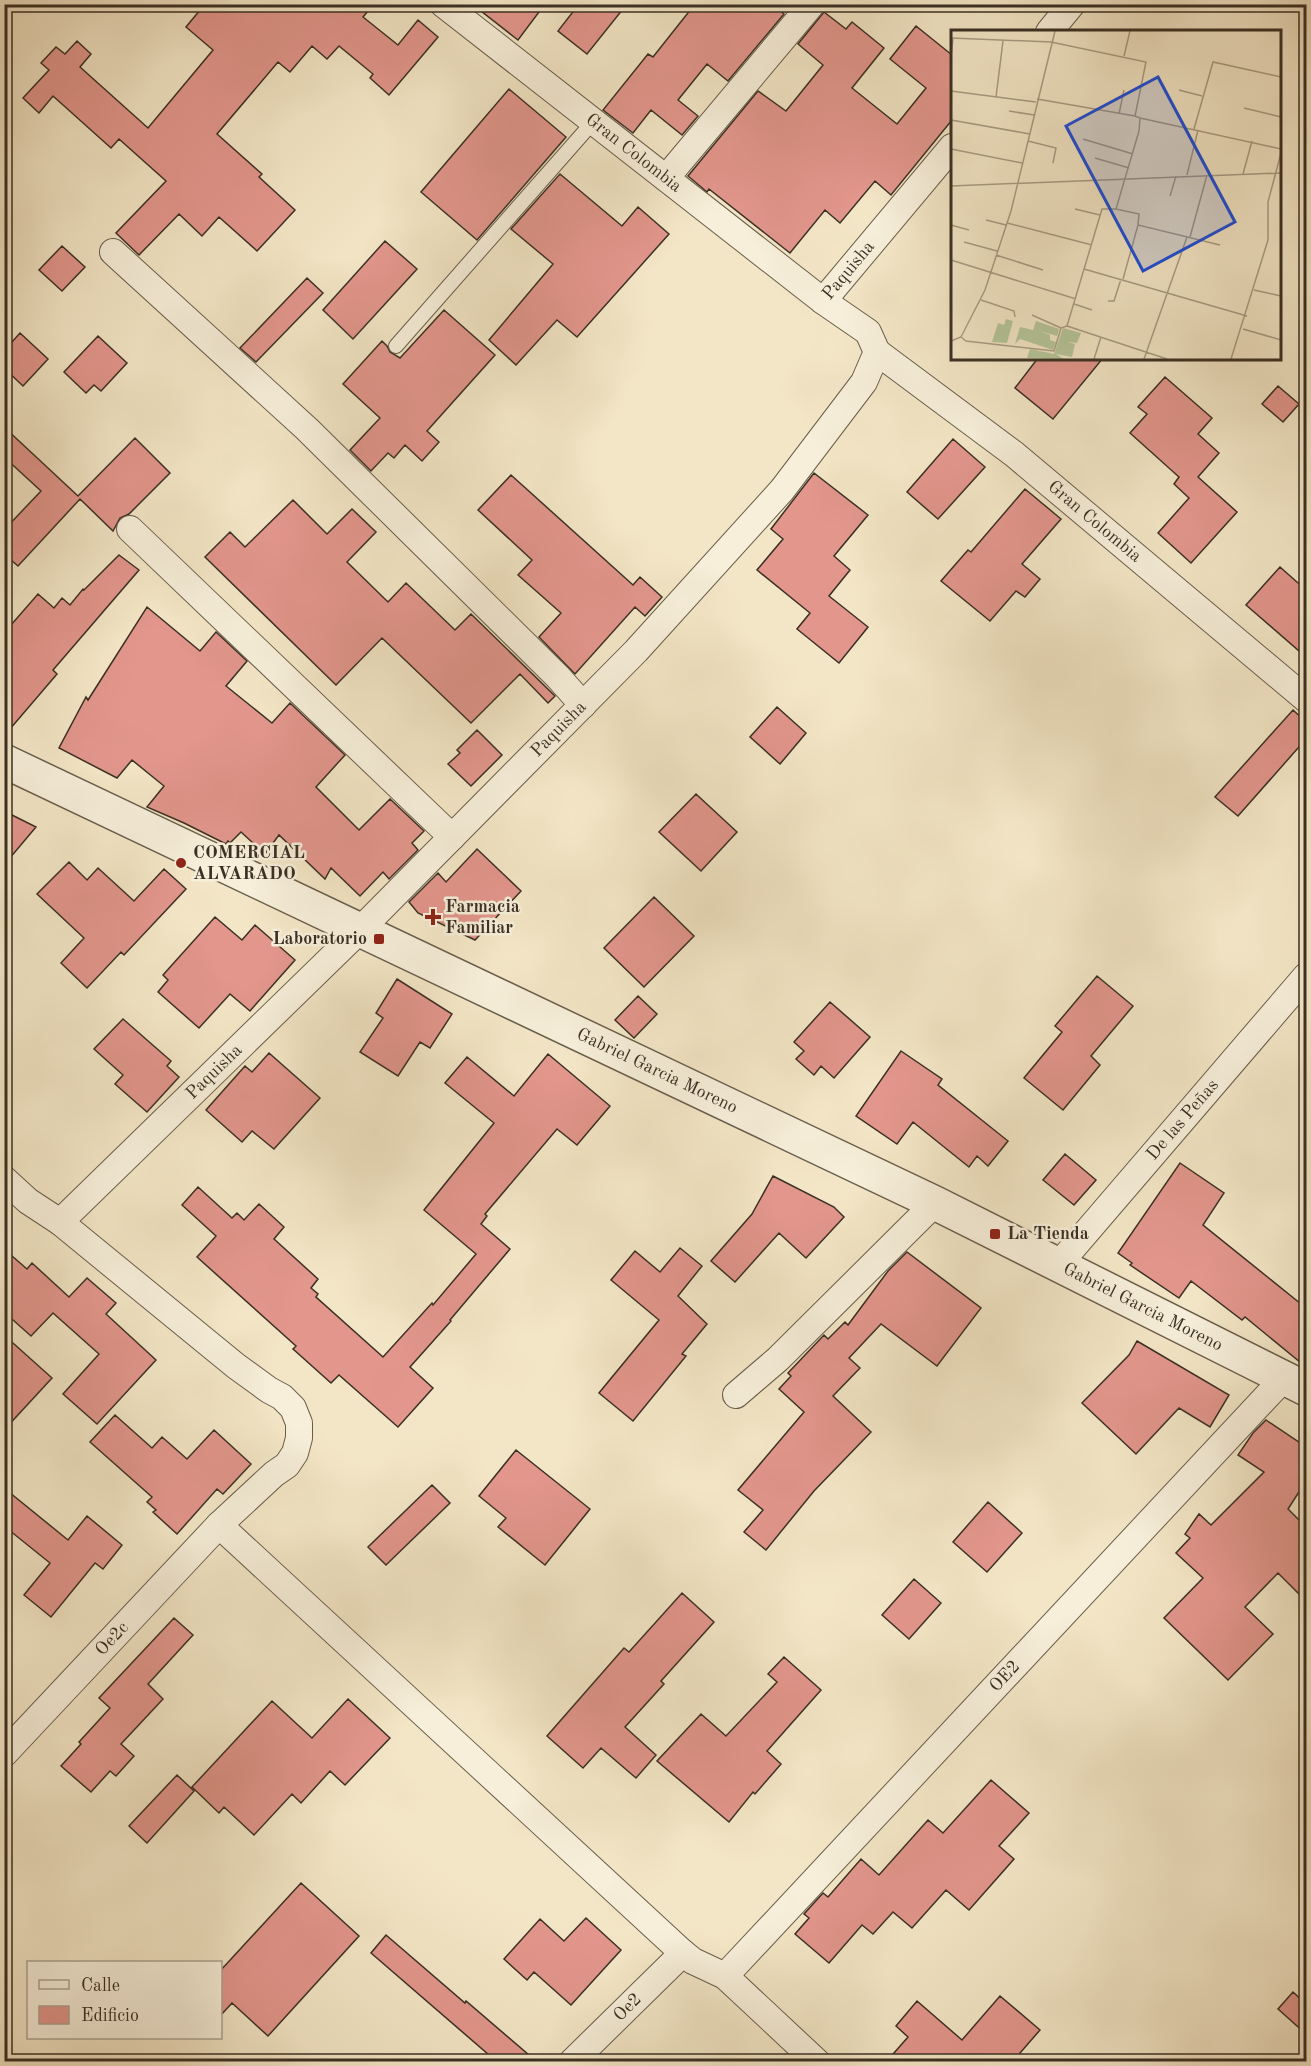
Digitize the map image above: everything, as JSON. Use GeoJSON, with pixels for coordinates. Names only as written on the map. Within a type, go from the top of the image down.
{"type":"FeatureCollection","features":[{"type":"Feature","properties":{"kind":"street","name":"Gran Colombia"},"geometry":{"type":"LineString","coordinates":[[443,4],[823,301]]}},
{"type":"Feature","properties":{"kind":"street"},"geometry":{"type":"LineString","coordinates":[[666,178],[812,4]]}},
{"type":"Feature","properties":{"kind":"street"},"geometry":{"type":"LineString","coordinates":[[1051,30],[1072,4]]}},
{"type":"Feature","properties":{"kind":"street","name":"Paquisha"},"geometry":{"type":"LineString","coordinates":[[60,1222],[359,931],[583,705],[636,651],[782,490],[864,382],[877,351],[868,332],[823,301],[951,148]]}},
{"type":"Feature","properties":{"kind":"street"},"geometry":{"type":"LineString","coordinates":[[113,252],[307,429],[558,677],[583,705]]}},
{"type":"Feature","properties":{"kind":"street","name":"Gran Colombia"},"geometry":{"type":"LineString","coordinates":[[877,351],[1014,454],[1306,699]]}},
{"type":"Feature","properties":{"kind":"street"},"geometry":{"type":"LineString","coordinates":[[129,529],[452,837]]}},
{"type":"Feature","properties":{"kind":"street","name":"Gabriel Garcia Moreno"},"geometry":{"type":"LineString","coordinates":[[4,761],[934,1203],[1295,1383]]}},
{"type":"Feature","properties":{"kind":"street","name":"De las Peñas"},"geometry":{"type":"LineString","coordinates":[[1059,1264],[1306,976]]}},
{"type":"Feature","properties":{"kind":"street"},"geometry":{"type":"LineString","coordinates":[[4,1179],[28,1201],[60,1222]]}},
{"type":"Feature","properties":{"kind":"street"},"geometry":{"type":"LineString","coordinates":[[736,1395],[778,1359],[934,1203]]}},
{"type":"Feature","properties":{"kind":"street","name":"Oe2c"},"geometry":{"type":"LineString","coordinates":[[4,1754],[219,1525],[274,1474],[287,1465],[295,1453],[299,1438],[299,1423],[293,1408],[282,1397],[236,1366],[60,1222]]}},
{"type":"Feature","properties":{"kind":"street","name":"OE2"},"geometry":{"type":"LineString","coordinates":[[725,1976],[1295,1383]]}},
{"type":"Feature","properties":{"kind":"street"},"geometry":{"type":"LineString","coordinates":[[219,1525],[683,1953],[693,1961],[725,1976],[817,2061]]}},
{"type":"Feature","properties":{"kind":"street","name":"Oe2"},"geometry":{"type":"LineString","coordinates":[[572,2061],[683,1953]]}},
{"type":"Feature","properties":{"kind":"lane"},"geometry":{"type":"LineString","coordinates":[[396,346],[593,122]]}},
{"type":"Feature","properties":{"kind":"building"},"geometry":{"type":"Polygon","coordinates":[[[205,4],[374,4],[363,17],[398,45],[418,20],[438,37],[389,95],[370,78],[373,74],[339,46],[327,59],[312,46],[290,72],[278,62],[217,134],[262,174],[259,177],[295,210],[257,251],[219,217],[202,236],[179,214],[139,255],[116,233],[166,181],[119,139],[111,148],[53,96],[39,113],[23,98],[49,70],[41,63],[56,47],[65,54],[77,41],[91,54],[80,67],[148,128],[213,50],[186,27],[205,4]]]}},
{"type":"Feature","properties":{"kind":"building"},"geometry":{"type":"Polygon","coordinates":[[[472,4],[545,4],[518,40],[472,4]]]}},
{"type":"Feature","properties":{"kind":"building"},"geometry":{"type":"Polygon","coordinates":[[[579,4],[627,4],[587,54],[558,31],[579,4]]]}},
{"type":"Feature","properties":{"kind":"building"},"geometry":{"type":"Polygon","coordinates":[[[695,4],[773,4],[784,14],[728,81],[707,64],[678,100],[698,116],[682,135],[651,110],[633,133],[603,110],[648,54],[653,57],[695,4]]]}},
{"type":"Feature","properties":{"kind":"building"},"geometry":{"type":"Polygon","coordinates":[[[824,12],[846,29],[852,22],[884,48],[852,88],[897,124],[926,88],[890,59],[916,26],[951,54],[951,121],[891,195],[875,181],[840,223],[825,210],[790,253],[709,189],[707,192],[688,176],[758,91],[786,111],[823,65],[798,44],[824,12]]]}},
{"type":"Feature","properties":{"kind":"building"},"geometry":{"type":"Polygon","coordinates":[[[509,89],[566,137],[477,240],[421,192],[509,89]]]}},
{"type":"Feature","properties":{"kind":"building"},"geometry":{"type":"Polygon","coordinates":[[[560,174],[622,226],[638,207],[669,234],[577,337],[557,320],[516,365],[489,340],[553,264],[511,229],[560,174]]]}},
{"type":"Feature","properties":{"kind":"building"},"geometry":{"type":"Polygon","coordinates":[[[385,241],[417,269],[353,339],[323,310],[385,241]]]}},
{"type":"Feature","properties":{"kind":"building"},"geometry":{"type":"Polygon","coordinates":[[[62,246],[85,267],[62,291],[39,270],[62,246]]]}},
{"type":"Feature","properties":{"kind":"building"},"geometry":{"type":"Polygon","coordinates":[[[307,278],[323,293],[256,362],[240,348],[307,278]]]}},
{"type":"Feature","properties":{"kind":"building"},"geometry":{"type":"Polygon","coordinates":[[[444,310],[495,355],[427,431],[439,442],[422,461],[405,445],[394,458],[388,453],[371,471],[350,450],[380,418],[343,384],[382,341],[390,352],[400,358],[444,310]]]}},
{"type":"Feature","properties":{"kind":"building"},"geometry":{"type":"Polygon","coordinates":[[[20,333],[48,359],[23,386],[4,368],[4,351],[20,333]]]}},
{"type":"Feature","properties":{"kind":"building"},"geometry":{"type":"Polygon","coordinates":[[[98,336],[127,363],[101,391],[94,385],[86,393],[64,372],[98,336]]]}},
{"type":"Feature","properties":{"kind":"building"},"geometry":{"type":"Polygon","coordinates":[[[1036,360],[1101,360],[1053,419],[1015,388],[1036,360]]]}},
{"type":"Feature","properties":{"kind":"building"},"geometry":{"type":"Polygon","coordinates":[[[1165,377],[1212,418],[1198,434],[1219,453],[1198,477],[1237,512],[1191,563],[1158,533],[1189,498],[1174,484],[1179,477],[1130,433],[1147,414],[1138,407],[1165,377]]]}},
{"type":"Feature","properties":{"kind":"building"},"geometry":{"type":"Polygon","coordinates":[[[1278,386],[1299,404],[1283,422],[1262,404],[1278,386]]]}},
{"type":"Feature","properties":{"kind":"building"},"geometry":{"type":"Polygon","coordinates":[[[4,427],[78,496],[135,438],[170,473],[129,514],[120,518],[113,531],[80,499],[18,566],[4,554],[4,530],[41,491],[4,457],[4,427]]]}},
{"type":"Feature","properties":{"kind":"building"},"geometry":{"type":"Polygon","coordinates":[[[953,439],[985,467],[938,519],[907,492],[953,439]]]}},
{"type":"Feature","properties":{"kind":"building"},"geometry":{"type":"Polygon","coordinates":[[[814,473],[868,515],[834,556],[850,570],[829,596],[868,627],[839,663],[797,629],[810,613],[757,570],[783,539],[771,529],[814,473]]]}},
{"type":"Feature","properties":{"kind":"building"},"geometry":{"type":"Polygon","coordinates":[[[511,475],[633,585],[640,577],[662,597],[645,616],[635,607],[575,674],[539,637],[561,613],[518,575],[532,560],[478,510],[511,475]]]}},
{"type":"Feature","properties":{"kind":"building"},"geometry":{"type":"Polygon","coordinates":[[[1025,489],[1061,519],[1022,564],[1040,579],[1025,597],[1016,591],[990,621],[941,581],[968,550],[971,552],[1025,489]]]}},
{"type":"Feature","properties":{"kind":"building"},"geometry":{"type":"Polygon","coordinates":[[[293,500],[327,534],[352,509],[376,532],[347,562],[388,602],[406,583],[455,630],[471,614],[555,696],[548,703],[520,674],[471,723],[382,638],[336,685],[205,557],[230,532],[245,547],[293,500]]]}},
{"type":"Feature","properties":{"kind":"building"},"geometry":{"type":"Polygon","coordinates":[[[119,555],[139,570],[53,670],[57,674],[4,736],[4,633],[38,594],[54,608],[62,598],[70,605],[83,589],[119,555]]]}},
{"type":"Feature","properties":{"kind":"building"},"geometry":{"type":"Polygon","coordinates":[[[1280,567],[1306,590],[1306,657],[1246,605],[1280,567]]]}},
{"type":"Feature","properties":{"kind":"building"},"geometry":{"type":"Polygon","coordinates":[[[147,607],[200,651],[216,632],[247,661],[226,686],[272,723],[290,703],[345,755],[316,787],[359,830],[390,799],[424,831],[412,843],[418,850],[389,879],[383,872],[360,896],[331,868],[325,879],[279,835],[265,854],[241,832],[226,844],[147,807],[164,786],[132,760],[117,778],[59,748],[86,697],[88,700],[147,607]]]}},
{"type":"Feature","properties":{"kind":"building"},"geometry":{"type":"Polygon","coordinates":[[[777,707],[806,733],[780,764],[750,737],[777,707]]]}},
{"type":"Feature","properties":{"kind":"building"},"geometry":{"type":"Polygon","coordinates":[[[1293,710],[1306,722],[1306,739],[1238,816],[1215,797],[1293,710]]]}},
{"type":"Feature","properties":{"kind":"building"},"geometry":{"type":"Polygon","coordinates":[[[477,730],[502,755],[471,786],[448,764],[460,753],[457,750],[477,730]]]}},
{"type":"Feature","properties":{"kind":"building"},"geometry":{"type":"Polygon","coordinates":[[[696,794],[737,832],[701,871],[659,832],[696,794]]]}},
{"type":"Feature","properties":{"kind":"building"},"geometry":{"type":"Polygon","coordinates":[[[4,811],[36,827],[4,865],[4,811]]]}},
{"type":"Feature","properties":{"kind":"building"},"geometry":{"type":"Polygon","coordinates":[[[477,849],[521,891],[475,940],[418,913],[409,902],[438,873],[446,882],[477,849]]]}},
{"type":"Feature","properties":{"kind":"building"},"geometry":{"type":"Polygon","coordinates":[[[69,862],[87,880],[98,868],[134,901],[164,869],[186,889],[124,955],[121,952],[87,988],[61,963],[84,938],[37,894],[69,862]]]}},
{"type":"Feature","properties":{"kind":"building"},"geometry":{"type":"Polygon","coordinates":[[[654,897],[694,936],[644,987],[604,948],[654,897]]]}},
{"type":"Feature","properties":{"kind":"building"},"geometry":{"type":"Polygon","coordinates":[[[215,917],[242,940],[255,925],[295,960],[250,1011],[230,994],[199,1028],[158,992],[168,980],[163,975],[215,917]]]}},
{"type":"Feature","properties":{"kind":"building"},"geometry":{"type":"Polygon","coordinates":[[[1097,976],[1133,1006],[1091,1056],[1100,1065],[1063,1110],[1024,1078],[1062,1032],[1055,1026],[1097,976]]]}},
{"type":"Feature","properties":{"kind":"building"},"geometry":{"type":"Polygon","coordinates":[[[397,979],[452,1014],[430,1048],[420,1042],[398,1076],[360,1052],[383,1018],[376,1013],[397,979]]]}},
{"type":"Feature","properties":{"kind":"building"},"geometry":{"type":"Polygon","coordinates":[[[638,996],[657,1014],[634,1038],[615,1020],[638,996]]]}},
{"type":"Feature","properties":{"kind":"building"},"geometry":{"type":"Polygon","coordinates":[[[830,1002],[870,1037],[834,1078],[821,1066],[814,1075],[796,1059],[804,1051],[794,1042],[830,1002]]]}},
{"type":"Feature","properties":{"kind":"building"},"geometry":{"type":"Polygon","coordinates":[[[123,1019],[171,1061],[167,1066],[179,1077],[147,1112],[115,1084],[123,1075],[94,1049],[123,1019]]]}},
{"type":"Feature","properties":{"kind":"building"},"geometry":{"type":"Polygon","coordinates":[[[901,1051],[942,1079],[938,1085],[1008,1141],[988,1166],[977,1156],[969,1167],[913,1122],[897,1144],[856,1116],[901,1051]]]}},
{"type":"Feature","properties":{"kind":"building"},"geometry":{"type":"Polygon","coordinates":[[[269,1053],[320,1098],[274,1149],[252,1131],[242,1142],[206,1110],[245,1066],[252,1072],[269,1053]]]}},
{"type":"Feature","properties":{"kind":"building"},"geometry":{"type":"Polygon","coordinates":[[[548,1054],[610,1106],[577,1145],[557,1129],[485,1214],[487,1216],[481,1224],[510,1249],[410,1367],[433,1388],[398,1427],[339,1375],[331,1383],[293,1349],[296,1346],[197,1257],[216,1236],[182,1205],[198,1187],[232,1218],[237,1213],[244,1220],[259,1204],[284,1227],[274,1239],[318,1279],[311,1288],[318,1294],[316,1297],[383,1357],[432,1303],[433,1305],[476,1254],[424,1210],[494,1123],[445,1083],[467,1057],[514,1096],[548,1054]]]}},
{"type":"Feature","properties":{"kind":"building"},"geometry":{"type":"Polygon","coordinates":[[[1065,1154],[1096,1180],[1074,1205],[1043,1180],[1065,1154]]]}},
{"type":"Feature","properties":{"kind":"building"},"geometry":{"type":"Polygon","coordinates":[[[1180,1163],[1224,1193],[1203,1225],[1306,1308],[1306,1367],[1245,1317],[1242,1320],[1191,1281],[1179,1298],[1130,1265],[1132,1263],[1118,1253],[1180,1163]]]}},
{"type":"Feature","properties":{"kind":"building"},"geometry":{"type":"Polygon","coordinates":[[[773,1176],[834,1207],[844,1217],[806,1258],[779,1233],[735,1282],[711,1261],[752,1214],[773,1176]]]}},
{"type":"Feature","properties":{"kind":"building"},"geometry":{"type":"Polygon","coordinates":[[[680,1248],[702,1266],[678,1296],[707,1324],[682,1354],[686,1356],[633,1421],[599,1393],[659,1320],[611,1280],[635,1251],[660,1272],[680,1248]]]}},
{"type":"Feature","properties":{"kind":"building"},"geometry":{"type":"Polygon","coordinates":[[[4,1249],[27,1269],[32,1263],[69,1297],[87,1278],[116,1303],[106,1314],[156,1360],[97,1424],[63,1394],[99,1354],[53,1313],[31,1336],[4,1312],[4,1249]]]}},
{"type":"Feature","properties":{"kind":"building"},"geometry":{"type":"Polygon","coordinates":[[[907,1252],[981,1308],[937,1366],[881,1324],[849,1358],[860,1368],[833,1396],[871,1432],[814,1491],[766,1550],[744,1532],[763,1510],[738,1490],[804,1412],[779,1389],[791,1376],[788,1373],[824,1335],[828,1339],[845,1322],[848,1325],[888,1271],[907,1252]]]}},
{"type":"Feature","properties":{"kind":"building"},"geometry":{"type":"Polygon","coordinates":[[[4,1335],[52,1378],[4,1430],[4,1335]]]}},
{"type":"Feature","properties":{"kind":"building"},"geometry":{"type":"Polygon","coordinates":[[[1137,1341],[1229,1395],[1210,1427],[1179,1408],[1136,1454],[1082,1403],[1129,1355],[1137,1341]]]}},
{"type":"Feature","properties":{"kind":"building"},"geometry":{"type":"Polygon","coordinates":[[[115,1415],[152,1448],[162,1437],[187,1459],[214,1430],[251,1464],[223,1494],[217,1489],[177,1534],[153,1512],[156,1510],[147,1502],[152,1497],[90,1442],[115,1415]]]}},
{"type":"Feature","properties":{"kind":"building"},"geometry":{"type":"Polygon","coordinates":[[[1266,1420],[1306,1447],[1306,1481],[1288,1509],[1306,1527],[1306,1601],[1278,1573],[1245,1607],[1273,1634],[1228,1680],[1164,1618],[1203,1578],[1176,1553],[1190,1538],[1185,1534],[1199,1514],[1211,1525],[1264,1472],[1238,1455],[1253,1433],[1266,1420]]]}},
{"type":"Feature","properties":{"kind":"building"},"geometry":{"type":"Polygon","coordinates":[[[516,1450],[590,1509],[545,1565],[498,1527],[506,1518],[479,1496],[516,1450]]]}},
{"type":"Feature","properties":{"kind":"building"},"geometry":{"type":"Polygon","coordinates":[[[432,1485],[450,1503],[386,1565],[368,1547],[432,1485]]]}},
{"type":"Feature","properties":{"kind":"building"},"geometry":{"type":"Polygon","coordinates":[[[4,1488],[68,1540],[87,1516],[122,1545],[103,1569],[95,1563],[51,1617],[24,1595],[50,1563],[4,1526],[4,1488]]]}},
{"type":"Feature","properties":{"kind":"building"},"geometry":{"type":"Polygon","coordinates":[[[988,1502],[1022,1533],[987,1572],[953,1542],[988,1502]]]}},
{"type":"Feature","properties":{"kind":"building"},"geometry":{"type":"Polygon","coordinates":[[[914,1579],[941,1603],[909,1639],[882,1615],[914,1579]]]}},
{"type":"Feature","properties":{"kind":"building"},"geometry":{"type":"Polygon","coordinates":[[[682,1593],[714,1622],[661,1681],[664,1684],[625,1727],[656,1755],[636,1778],[601,1748],[583,1768],[547,1736],[624,1648],[629,1652],[682,1593]]]}},
{"type":"Feature","properties":{"kind":"building"},"geometry":{"type":"Polygon","coordinates":[[[174,1618],[193,1635],[148,1684],[163,1699],[121,1744],[134,1756],[116,1776],[110,1771],[91,1792],[61,1766],[110,1708],[99,1698],[174,1618]]]}},
{"type":"Feature","properties":{"kind":"building"},"geometry":{"type":"Polygon","coordinates":[[[784,1657],[821,1690],[767,1751],[781,1764],[755,1794],[753,1792],[729,1822],[657,1761],[701,1714],[726,1736],[777,1682],[768,1674],[784,1657]]]}},
{"type":"Feature","properties":{"kind":"building"},"geometry":{"type":"Polygon","coordinates":[[[348,1699],[390,1738],[345,1785],[330,1771],[301,1803],[292,1794],[254,1835],[224,1807],[219,1813],[192,1787],[272,1701],[312,1738],[348,1699]]]}},
{"type":"Feature","properties":{"kind":"building"},"geometry":{"type":"Polygon","coordinates":[[[177,1775],[194,1791],[147,1843],[129,1826],[177,1775]]]}},
{"type":"Feature","properties":{"kind":"building"},"geometry":{"type":"Polygon","coordinates":[[[991,1780],[1029,1813],[999,1846],[1014,1859],[969,1910],[946,1890],[912,1928],[893,1912],[873,1934],[862,1925],[829,1963],[795,1934],[809,1918],[804,1914],[823,1893],[828,1897],[861,1859],[879,1875],[928,1820],[943,1833],[991,1780]]]}},
{"type":"Feature","properties":{"kind":"building"},"geometry":{"type":"Polygon","coordinates":[[[301,1883],[359,1936],[268,2036],[232,2003],[222,2014],[222,1969],[301,1883]]]}},
{"type":"Feature","properties":{"kind":"building"},"geometry":{"type":"Polygon","coordinates":[[[586,1918],[621,1950],[571,2005],[534,1972],[527,1980],[504,1959],[540,1919],[564,1941],[586,1918]]]}},
{"type":"Feature","properties":{"kind":"building"},"geometry":{"type":"Polygon","coordinates":[[[386,1935],[536,2061],[496,2061],[371,1953],[386,1935]]]}},
{"type":"Feature","properties":{"kind":"building"},"geometry":{"type":"Polygon","coordinates":[[[1293,1992],[1306,2004],[1306,2034],[1278,2009],[1293,1992]]]}},
{"type":"Feature","properties":{"kind":"building"},"geometry":{"type":"Polygon","coordinates":[[[1000,1996],[1040,2030],[1013,2061],[887,2061],[908,2037],[896,2026],[917,2001],[962,2040],[1000,1996]]]}},
{"type":"Feature","properties":{"kind":"place","name":"COMERCIAL ALVARADO"},"geometry":{"type":"Point","coordinates":[181,863]}},
{"type":"Feature","properties":{"kind":"place","name":"Farmacia Familiar"},"geometry":{"type":"Point","coordinates":[433,917]}},
{"type":"Feature","properties":{"kind":"place","name":"Laboratorio"},"geometry":{"type":"Point","coordinates":[379,939]}},
{"type":"Feature","properties":{"kind":"place","name":"La Tienda"},"geometry":{"type":"Point","coordinates":[995,1234]}}]}
